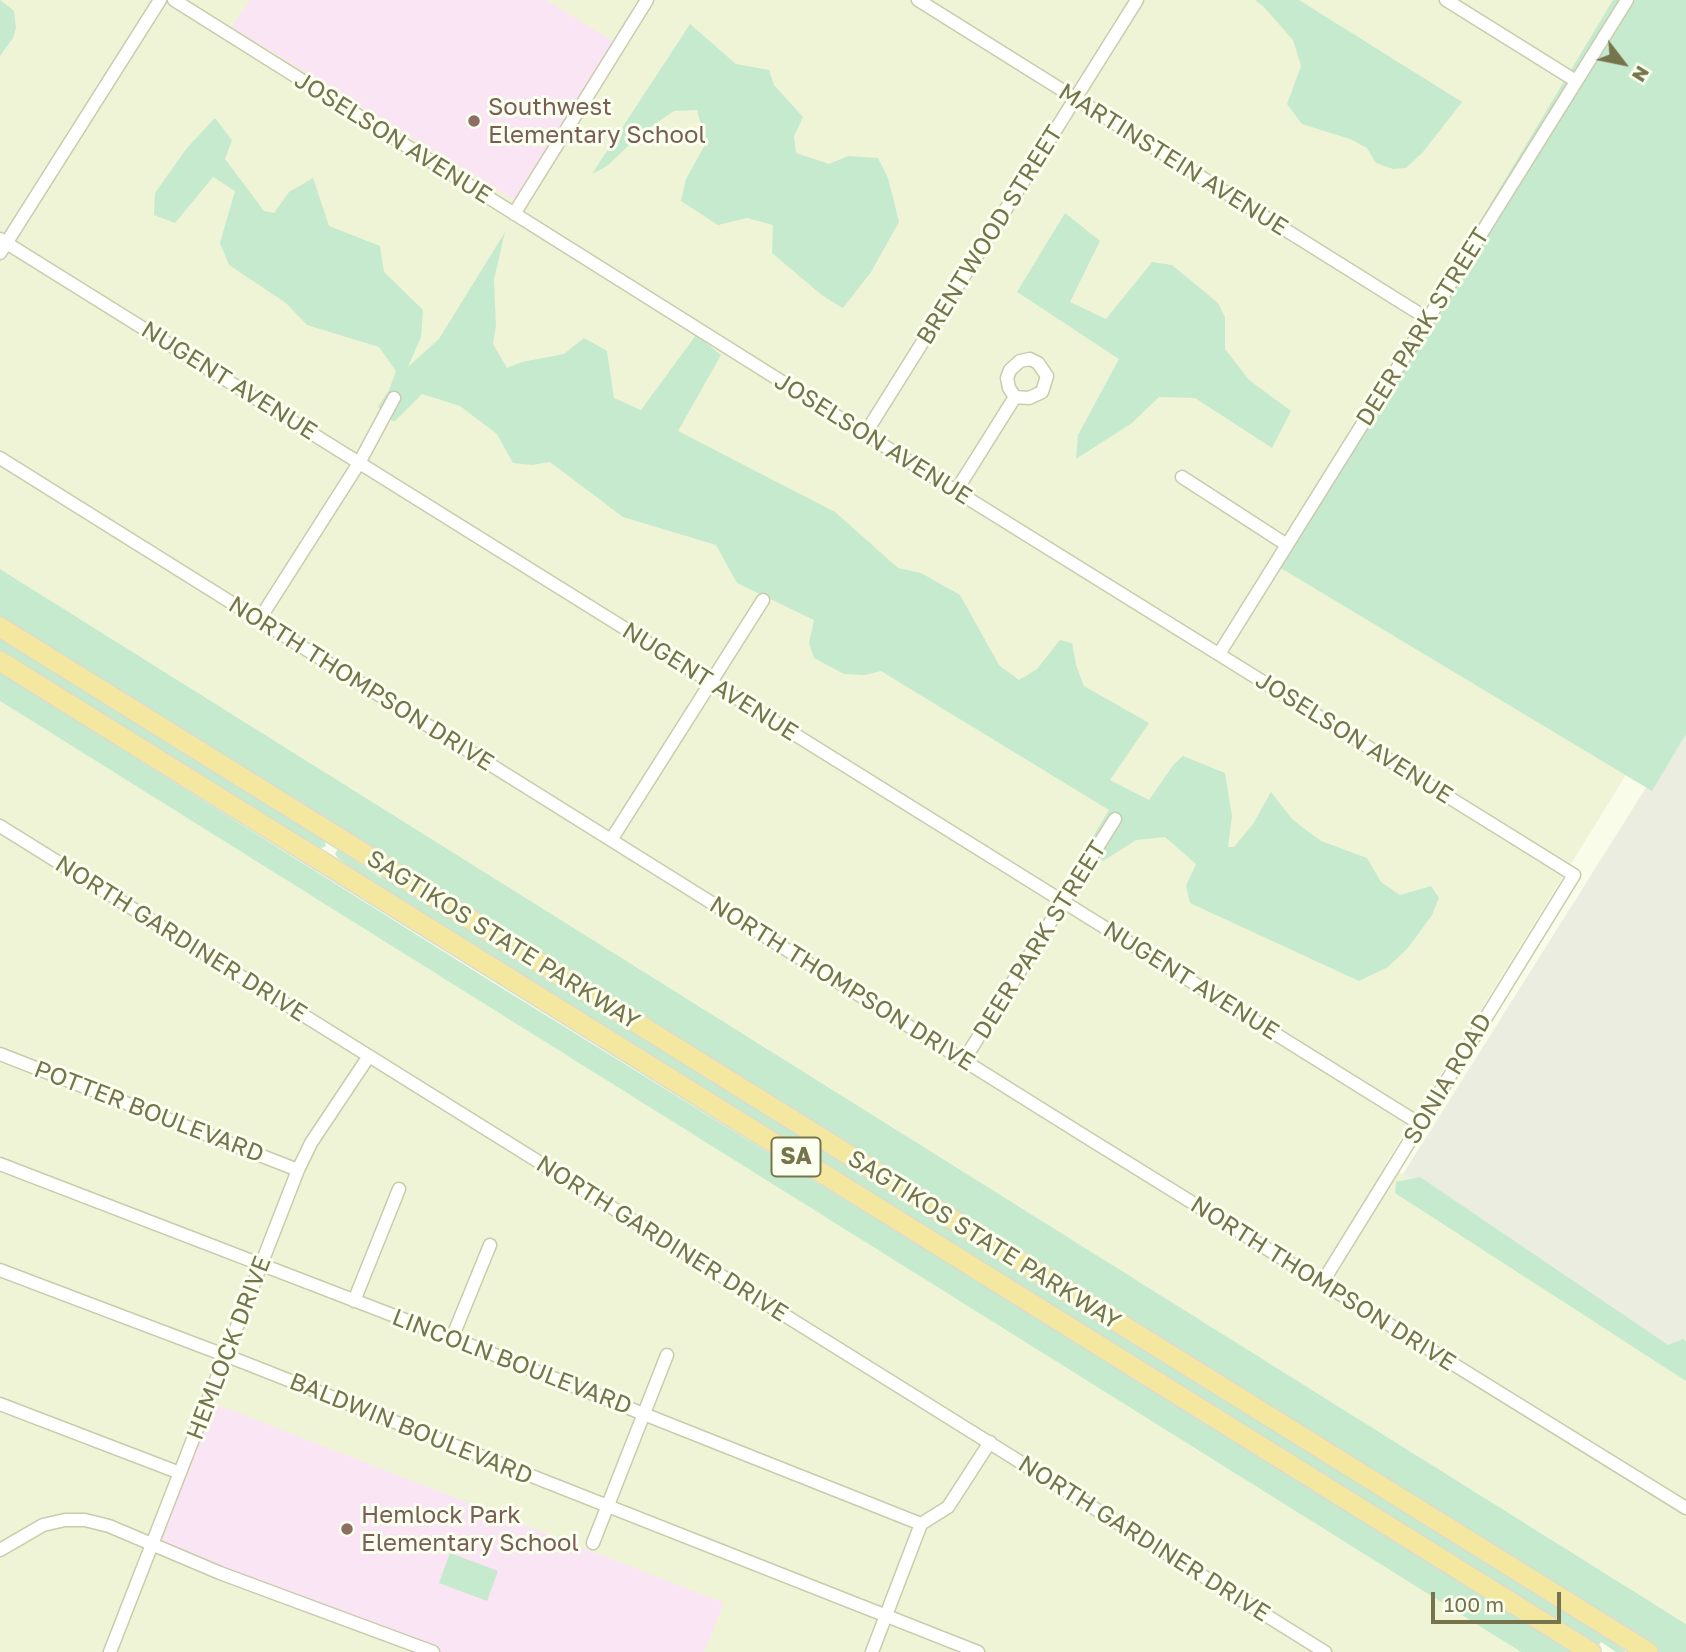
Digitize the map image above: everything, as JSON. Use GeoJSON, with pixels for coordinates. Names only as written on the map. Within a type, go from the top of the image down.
{"type":"FeatureCollection","features":[{"type":"Feature","properties":{"kind":"highway","name":"SAGTIKOS STATE PARKWAY"},"geometry":{"type":"LineString","coordinates":[[0,627],[1648,1652]]}},
{"type":"Feature","properties":{"kind":"highway","name":"SAGTIKOS STATE PARKWAY"},"geometry":{"type":"LineString","coordinates":[[0,662],[1591,1652]]}},
{"type":"Feature","properties":{"kind":"street"},"geometry":{"type":"LineString","coordinates":[[2,245],[160,0]]}},
{"type":"Feature","properties":{"kind":"street","name":"JOSELSON AVENUE"},"geometry":{"type":"LineString","coordinates":[[174,0],[1574,875]]}},
{"type":"Feature","properties":{"kind":"street"},"geometry":{"type":"LineString","coordinates":[[514,214],[647,0]]}},
{"type":"Feature","properties":{"kind":"street","name":"MARTINSTEIN AVENUE"},"geometry":{"type":"LineString","coordinates":[[918,0],[1428,319]]}},
{"type":"Feature","properties":{"kind":"street","name":"BRENTWOOD STREET"},"geometry":{"type":"LineString","coordinates":[[865,434],[1137,0]]}},
{"type":"Feature","properties":{"kind":"street"},"geometry":{"type":"LineString","coordinates":[[1446,0],[1576,81]]}},
{"type":"Feature","properties":{"kind":"street","name":"DEER PARK STREET"},"geometry":{"type":"LineString","coordinates":[[1219,654],[1627,0]]}},
{"type":"Feature","properties":{"kind":"street","name":"NUGENT AVENUE"},"geometry":{"type":"LineString","coordinates":[[2,245],[359,463],[1420,1125]]}},
{"type":"Feature","properties":{"kind":"street"},"geometry":{"type":"LineString","coordinates":[[956,491],[1015,397]]}},
{"type":"Feature","properties":{"kind":"street"},"geometry":{"type":"LineString","coordinates":[[259,620],[359,463],[394,398]]}},
{"type":"Feature","properties":{"kind":"street","name":"NORTH THOMPSON DRIVE"},"geometry":{"type":"LineString","coordinates":[[0,458],[1686,1508]]}},
{"type":"Feature","properties":{"kind":"street"},"geometry":{"type":"LineString","coordinates":[[1182,477],[1287,545]]}},
{"type":"Feature","properties":{"kind":"street"},"geometry":{"type":"LineString","coordinates":[[611,840],[763,600]]}},
{"type":"Feature","properties":{"kind":"street","name":"DEER PARK STREET"},"geometry":{"type":"LineString","coordinates":[[964,1060],[1115,819]]}},
{"type":"Feature","properties":{"kind":"street","name":"NORTH GARDINER DRIVE"},"geometry":{"type":"LineString","coordinates":[[0,826],[1325,1652]]}},
{"type":"Feature","properties":{"kind":"street","name":"SONIA ROAD"},"geometry":{"type":"LineString","coordinates":[[1322,1283],[1574,875]]}},
{"type":"Feature","properties":{"kind":"street","name":"POTTER BOULEVARD"},"geometry":{"type":"LineString","coordinates":[[0,1054],[298,1170]]}},
{"type":"Feature","properties":{"kind":"street","name":"HEMLOCK DRIVE"},"geometry":{"type":"LineString","coordinates":[[110,1652],[298,1170],[311,1143],[369,1056]]}},
{"type":"Feature","properties":{"kind":"street","name":"LINCOLN BOULEVARD"},"geometry":{"type":"LineString","coordinates":[[0,1164],[453,1338],[921,1524]]}},
{"type":"Feature","properties":{"kind":"street"},"geometry":{"type":"LineString","coordinates":[[354,1301],[399,1189]]}},
{"type":"Feature","properties":{"kind":"street"},"geometry":{"type":"LineString","coordinates":[[453,1338],[490,1245]]}},
{"type":"Feature","properties":{"kind":"street","name":"BALDWIN BOULEVARD"},"geometry":{"type":"LineString","coordinates":[[0,1270],[226,1355],[978,1652]]}},
{"type":"Feature","properties":{"kind":"street"},"geometry":{"type":"LineString","coordinates":[[593,1543],[667,1355]]}},
{"type":"Feature","properties":{"kind":"street"},"geometry":{"type":"LineString","coordinates":[[0,1404],[180,1473]]}},
{"type":"Feature","properties":{"kind":"street"},"geometry":{"type":"LineString","coordinates":[[872,1652],[921,1524],[948,1507],[990,1442]]}},
{"type":"Feature","properties":{"kind":"street"},"geometry":{"type":"LineString","coordinates":[[0,1550],[43,1525],[65,1520],[85,1520],[109,1526],[244,1582],[433,1652]]}},
{"type":"Feature","properties":{"kind":"shaded area"},"geometry":{"type":"Polygon","coordinates":[[[0,0],[1640,0],[1629,770],[1386,1163],[1686,1357],[1686,1624],[0,569],[0,0]]]}},
{"type":"Feature","properties":{"kind":"shaded area"},"geometry":{"type":"Polygon","coordinates":[[[0,0],[14,11],[16,28],[13,38],[0,56],[0,0]]]}},
{"type":"Feature","properties":{"kind":"shaded area","name":"Southwest Elementary School"},"geometry":{"type":"Polygon","coordinates":[[[250,0],[546,0],[613,41],[514,200],[232,27],[250,0]]]}},
{"type":"Feature","properties":{"kind":"shaded area"},"geometry":{"type":"Polygon","coordinates":[[[1255,0],[1299,0],[1462,102],[1423,152],[1406,168],[1393,169],[1376,163],[1367,148],[1350,139],[1302,124],[1287,104],[1301,66],[1293,40],[1255,0]]]}},
{"type":"Feature","properties":{"kind":"shaded area"},"geometry":{"type":"Polygon","coordinates":[[[1613,0],[1686,0],[1686,734],[1652,791],[1274,564],[1613,0]]]}},
{"type":"Feature","properties":{"kind":"shaded area"},"geometry":{"type":"Polygon","coordinates":[[[690,24],[736,64],[769,70],[774,85],[803,117],[794,136],[796,153],[829,164],[848,156],[878,158],[888,178],[899,222],[871,272],[843,308],[823,296],[772,253],[773,225],[747,218],[718,225],[681,201],[686,179],[706,143],[697,110],[674,111],[643,132],[607,166],[592,174],[690,24]]]}},
{"type":"Feature","properties":{"kind":"shaded area"},"geometry":{"type":"Polygon","coordinates":[[[215,118],[232,140],[225,159],[264,211],[274,213],[289,192],[313,178],[329,226],[380,246],[384,272],[423,310],[421,337],[408,367],[439,339],[505,232],[494,280],[496,326],[493,344],[507,368],[522,362],[564,354],[584,338],[607,351],[614,398],[641,410],[696,335],[721,355],[678,431],[835,512],[898,568],[921,573],[960,595],[999,665],[1019,680],[1037,669],[1060,640],[1072,643],[1084,686],[1149,723],[1110,780],[1149,800],[1174,764],[1183,756],[1225,773],[1232,816],[1228,847],[1234,847],[1253,824],[1271,792],[1292,819],[1321,841],[1367,858],[1381,882],[1400,895],[1431,886],[1439,898],[1432,915],[1408,948],[1388,967],[1359,981],[1190,903],[1186,886],[1196,864],[1165,837],[1136,840],[1103,861],[1088,845],[1109,810],[881,671],[865,675],[844,674],[814,658],[809,643],[814,620],[737,583],[716,545],[623,517],[550,462],[532,465],[513,463],[497,434],[460,406],[422,394],[394,422],[378,407],[389,390],[396,371],[379,347],[307,325],[286,303],[229,265],[220,243],[235,191],[213,177],[175,223],[154,215],[155,193],[187,148],[215,118]]]}},
{"type":"Feature","properties":{"kind":"shaded area"},"geometry":{"type":"Polygon","coordinates":[[[1065,213],[1100,241],[1070,302],[1106,319],[1152,262],[1172,265],[1218,303],[1225,317],[1225,349],[1249,380],[1291,411],[1272,448],[1195,398],[1159,397],[1132,423],[1076,459],[1078,435],[1119,359],[1017,292],[1065,213]]]}},
{"type":"Feature","properties":{"kind":"shaded area"},"geometry":{"type":"Polygon","coordinates":[[[0,569],[1686,1624],[1686,1652],[1658,1652],[0,619],[0,569]]]}},
{"type":"Feature","properties":{"kind":"shaded area"},"geometry":{"type":"Polygon","coordinates":[[[0,634],[324,839],[326,846],[321,848],[274,824],[0,653],[0,634]]]}},
{"type":"Feature","properties":{"kind":"shaded area"},"geometry":{"type":"Polygon","coordinates":[[[0,673],[492,982],[1577,1652],[1521,1652],[0,701],[0,673]]]}},
{"type":"Feature","properties":{"kind":"shaded area"},"geometry":{"type":"Polygon","coordinates":[[[0,701],[1521,1652],[0,1652],[0,701]]]}},
{"type":"Feature","properties":{"kind":"shaded area"},"geometry":{"type":"Polygon","coordinates":[[[1686,724],[1686,1357],[1403,1174],[1686,724]]]}},
{"type":"Feature","properties":{"kind":"shaded area"},"geometry":{"type":"Polygon","coordinates":[[[338,849],[1594,1628],[1626,1652],[1616,1652],[1601,1642],[1596,1649],[391,898],[338,858],[335,854],[338,849]]]}},
{"type":"Feature","properties":{"kind":"shaded area"},"geometry":{"type":"Polygon","coordinates":[[[1420,1177],[1668,1345],[1683,1339],[1686,1341],[1686,1381],[1395,1193],[1396,1182],[1420,1177]]]}},
{"type":"Feature","properties":{"kind":"shaded area","name":"Hemlock Park Elementary School"},"geometry":{"type":"Polygon","coordinates":[[[208,1401],[724,1603],[704,1652],[433,1652],[152,1544],[208,1401]]]}},
{"type":"Feature","properties":{"kind":"shaded area"},"geometry":{"type":"Polygon","coordinates":[[[450,1553],[498,1571],[487,1601],[439,1583],[450,1553]]]}},
{"type":"Feature","properties":{"kind":"place","name":"Southwest Elementary School"},"geometry":{"type":"Point","coordinates":[474,121]}},
{"type":"Feature","properties":{"kind":"place","name":"Hemlock Park Elementary School"},"geometry":{"type":"Point","coordinates":[347,1529]}}]}
